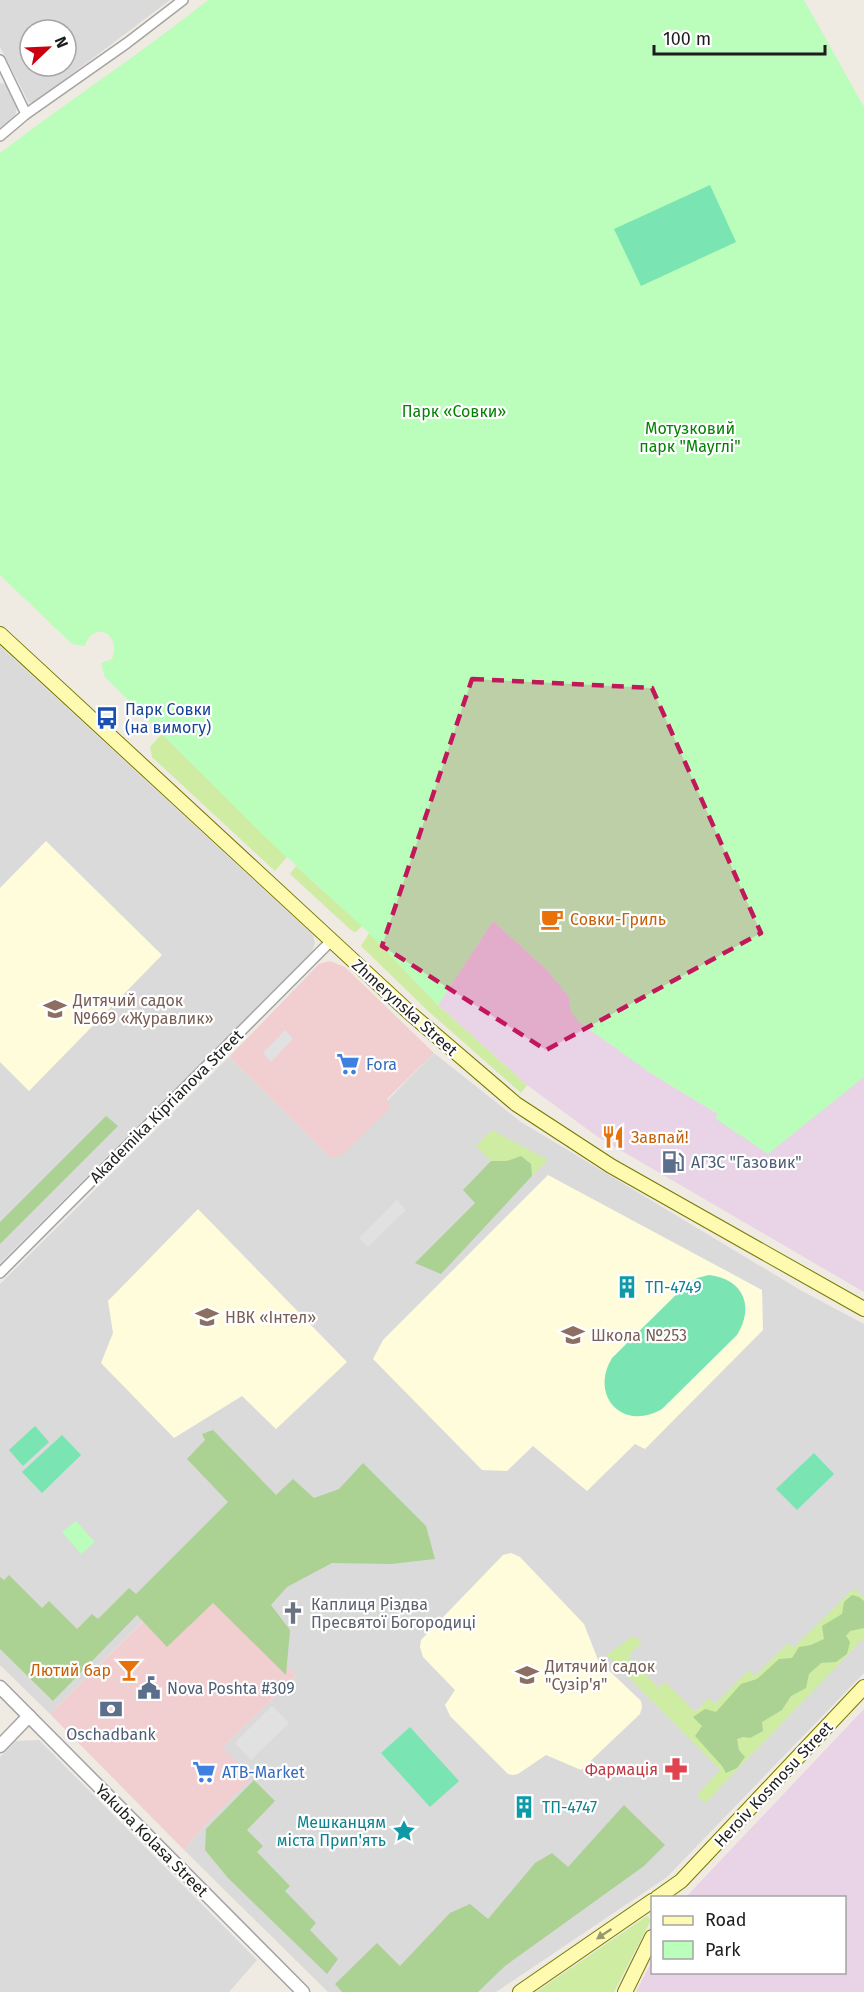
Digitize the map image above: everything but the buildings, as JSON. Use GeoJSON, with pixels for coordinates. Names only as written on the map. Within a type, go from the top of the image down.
{"type":"FeatureCollection","features":[{"type":"Feature","properties":{"kind":"main road","name":"Zhmerynska Street"},"geometry":{"type":"LineString","coordinates":[[0,634],[411,1014],[516,1104],[611,1166],[864,1309]]}},
{"type":"Feature","properties":{"kind":"main road","name":"Heroiv Kosmosu Street"},"geometry":{"type":"LineString","coordinates":[[660,1896],[681,1881],[864,1687]]}},
{"type":"Feature","properties":{"kind":"main road","name":"Heroiv Kosmosu Street"},"geometry":{"type":"LineString","coordinates":[[673,1896],[681,1881]]}},
{"type":"Feature","properties":{"kind":"main road"},"geometry":{"type":"LineString","coordinates":[[520,1992],[651,1902]]}},
{"type":"Feature","properties":{"kind":"main road"},"geometry":{"type":"LineString","coordinates":[[625,1992],[651,1939]]}},
{"type":"Feature","properties":{"kind":"street"},"geometry":{"type":"LineString","coordinates":[[0,136],[26,114],[127,44],[183,0]]}},
{"type":"Feature","properties":{"kind":"street"},"geometry":{"type":"LineString","coordinates":[[0,60],[3,76],[26,114]]}},
{"type":"Feature","properties":{"kind":"street","name":"Akademika Kiprianova Street"},"geometry":{"type":"LineString","coordinates":[[0,1273],[332,940]]}},
{"type":"Feature","properties":{"kind":"street","name":"Yakuba Kolasa Street"},"geometry":{"type":"LineString","coordinates":[[0,1687],[303,1992]]}},
{"type":"Feature","properties":{"kind":"street"},"geometry":{"type":"LineString","coordinates":[[0,1746],[29,1716]]}},
{"type":"Feature","properties":{"kind":"highlighted area"},"geometry":{"type":"Polygon","coordinates":[[[472,679],[652,688],[761,933],[546,1050],[382,946],[472,679]]]}},
{"type":"Feature","properties":{"kind":"shaded area"},"geometry":{"type":"Polygon","coordinates":[[[0,0],[170,0],[78,69],[78,18],[18,18],[18,78],[67,78],[36,101],[29,103],[0,47],[0,0]]]}},
{"type":"Feature","properties":{"kind":"shaded area"},"geometry":{"type":"Polygon","coordinates":[[[0,83],[5,84],[9,89],[17,107],[15,116],[0,129],[0,83]]]}},
{"type":"Feature","properties":{"kind":"shaded area"},"geometry":{"type":"Polygon","coordinates":[[[0,646],[313,935],[315,943],[312,952],[0,1263],[0,646]]]}},
{"type":"Feature","properties":{"kind":"shaded area","name":"Дитячий садок №669 «Журавлик»"},"geometry":{"type":"Polygon","coordinates":[[[46,841],[162,955],[29,1091],[0,1062],[0,888],[46,841]]]}},
{"type":"Feature","properties":{"kind":"shaded area"},"geometry":{"type":"Polygon","coordinates":[[[493,921],[547,970],[569,997],[571,1012],[649,1072],[718,1114],[716,1118],[864,1077],[864,1292],[598,1137],[527,1085],[438,1005],[493,921]]]}},
{"type":"Feature","properties":{"kind":"shaded area"},"geometry":{"type":"Polygon","coordinates":[[[330,961],[345,967],[434,1053],[387,1099],[390,1108],[343,1154],[331,1158],[229,1057],[319,964],[330,961]]]}},
{"type":"Feature","properties":{"kind":"shaded area"},"geometry":{"type":"Polygon","coordinates":[[[285,1030],[293,1039],[271,1062],[263,1053],[285,1030]]]}},
{"type":"Feature","properties":{"kind":"shaded area"},"geometry":{"type":"Polygon","coordinates":[[[434,1053],[521,1122],[802,1291],[864,1324],[864,1673],[667,1877],[496,1992],[328,1992],[184,1850],[205,1825],[223,1747],[296,1676],[196,1568],[50,1714],[0,1665],[0,1284],[229,1057],[331,1158],[434,1053]]]}},
{"type":"Feature","properties":{"kind":"shaded area","name":"Школа №253"},"geometry":{"type":"Polygon","coordinates":[[[548,1175],[762,1290],[763,1330],[645,1449],[635,1444],[587,1491],[533,1446],[507,1471],[482,1470],[373,1359],[383,1340],[548,1175]]]}},
{"type":"Feature","properties":{"kind":"shaded area"},"geometry":{"type":"Polygon","coordinates":[[[397,1200],[406,1210],[368,1247],[359,1238],[397,1200]]]}},
{"type":"Feature","properties":{"kind":"shaded area","name":"НВК «Інтел»"},"geometry":{"type":"Polygon","coordinates":[[[198,1209],[347,1362],[276,1429],[242,1396],[174,1438],[101,1363],[113,1333],[108,1301],[198,1209]]]}},
{"type":"Feature","properties":{"kind":"shaded area","name":"Дитячий садок \"Сузір'я\""},"geometry":{"type":"Polygon","coordinates":[[[511,1553],[520,1557],[584,1624],[598,1660],[641,1701],[640,1714],[581,1770],[546,1755],[518,1774],[508,1774],[450,1716],[445,1705],[455,1690],[423,1657],[420,1647],[421,1640],[503,1555],[511,1553]]]}},
{"type":"Feature","properties":{"kind":"shaded area"},"geometry":{"type":"Polygon","coordinates":[[[197,1568],[296,1676],[223,1747],[251,1779],[205,1825],[184,1850],[50,1714],[197,1568]]]}},
{"type":"Feature","properties":{"kind":"shaded area"},"geometry":{"type":"Polygon","coordinates":[[[272,1706],[289,1723],[251,1760],[235,1743],[272,1706]]]}},
{"type":"Feature","properties":{"kind":"shaded area"},"geometry":{"type":"Polygon","coordinates":[[[864,1709],[864,1992],[636,1992],[651,1963],[651,1974],[846,1974],[846,1896],[687,1896],[864,1709]]]}},
{"type":"Feature","properties":{"kind":"shaded area"},"geometry":{"type":"Polygon","coordinates":[[[39,1740],[257,1960],[229,1992],[0,1992],[0,1757],[16,1741],[39,1740]]]}},
{"type":"Feature","properties":{"kind":"green space","name":"Парк «Совки»"},"geometry":{"type":"Polygon","coordinates":[[[208,0],[804,0],[864,107],[864,1077],[768,1154],[716,1119],[718,1114],[649,1072],[579,1022],[571,1012],[569,997],[547,970],[493,921],[438,1005],[367,931],[264,836],[105,677],[101,663],[112,659],[114,650],[110,637],[105,633],[94,633],[85,646],[72,644],[0,575],[0,153],[208,0]]]}},
{"type":"Feature","properties":{"kind":"green space"},"geometry":{"type":"Polygon","coordinates":[[[710,185],[736,242],[641,286],[614,229],[710,185]]]}},
{"type":"Feature","properties":{"kind":"green space"},"geometry":{"type":"Polygon","coordinates":[[[162,734],[287,857],[275,871],[152,757],[150,747],[162,734]]]}},
{"type":"Feature","properties":{"kind":"green space"},"geometry":{"type":"Polygon","coordinates":[[[296,866],[362,926],[356,932],[352,931],[290,874],[296,866]]]}},
{"type":"Feature","properties":{"kind":"green space"},"geometry":{"type":"Polygon","coordinates":[[[369,933],[438,1005],[527,1085],[521,1093],[427,1010],[361,946],[369,933]]]}},
{"type":"Feature","properties":{"kind":"green space"},"geometry":{"type":"Polygon","coordinates":[[[106,1116],[118,1126],[0,1244],[0,1222],[106,1116]]]}},
{"type":"Feature","properties":{"kind":"green space"},"geometry":{"type":"Polygon","coordinates":[[[492,1130],[548,1160],[532,1176],[531,1164],[491,1161],[476,1146],[492,1130]]]}},
{"type":"Feature","properties":{"kind":"green space"},"geometry":{"type":"Polygon","coordinates":[[[521,1156],[531,1164],[532,1176],[441,1274],[415,1263],[475,1203],[463,1190],[491,1161],[507,1161],[521,1156]]]}},
{"type":"Feature","properties":{"kind":"green space"},"geometry":{"type":"Polygon","coordinates":[[[709,1275],[730,1282],[743,1296],[745,1314],[737,1335],[662,1409],[648,1415],[634,1416],[623,1413],[607,1397],[606,1372],[612,1358],[687,1284],[709,1275]]]}},
{"type":"Feature","properties":{"kind":"green space"},"geometry":{"type":"Polygon","coordinates":[[[35,1426],[49,1442],[23,1466],[9,1450],[35,1426]]]}},
{"type":"Feature","properties":{"kind":"green space"},"geometry":{"type":"Polygon","coordinates":[[[213,1430],[276,1495],[293,1479],[314,1498],[339,1489],[363,1463],[426,1526],[435,1559],[391,1564],[332,1563],[287,1587],[271,1605],[290,1630],[286,1675],[213,1603],[167,1647],[137,1615],[53,1701],[0,1649],[0,1577],[4,1580],[9,1575],[42,1608],[49,1601],[77,1629],[92,1614],[98,1619],[129,1588],[136,1594],[228,1502],[187,1459],[205,1440],[202,1434],[213,1430]]]}},
{"type":"Feature","properties":{"kind":"green space"},"geometry":{"type":"Polygon","coordinates":[[[62,1435],[81,1455],[42,1493],[22,1472],[62,1435]]]}},
{"type":"Feature","properties":{"kind":"green space"},"geometry":{"type":"Polygon","coordinates":[[[814,1453],[834,1474],[797,1510],[776,1489],[814,1453]]]}},
{"type":"Feature","properties":{"kind":"green space"},"geometry":{"type":"Polygon","coordinates":[[[76,1521],[95,1542],[81,1554],[62,1532],[76,1521]]]}},
{"type":"Feature","properties":{"kind":"green space"},"geometry":{"type":"Polygon","coordinates":[[[854,1588],[864,1598],[864,1638],[705,1803],[697,1795],[720,1770],[607,1655],[633,1636],[642,1642],[628,1656],[659,1688],[665,1682],[695,1712],[709,1698],[715,1704],[749,1670],[755,1676],[788,1643],[793,1648],[854,1588]]]}},
{"type":"Feature","properties":{"kind":"green space"},"geometry":{"type":"Polygon","coordinates":[[[852,1595],[864,1601],[864,1628],[850,1631],[846,1636],[850,1642],[847,1654],[836,1662],[821,1663],[809,1674],[806,1688],[791,1696],[782,1710],[762,1722],[763,1731],[750,1738],[737,1739],[739,1750],[745,1757],[737,1768],[726,1773],[695,1736],[702,1726],[693,1717],[705,1709],[716,1712],[741,1684],[757,1679],[779,1659],[792,1658],[799,1647],[824,1639],[822,1626],[842,1614],[844,1602],[852,1595]]]}},
{"type":"Feature","properties":{"kind":"green space"},"geometry":{"type":"Polygon","coordinates":[[[410,1727],[459,1781],[430,1807],[381,1753],[410,1727]]]}},
{"type":"Feature","properties":{"kind":"green space"},"geometry":{"type":"Polygon","coordinates":[[[254,1780],[275,1801],[247,1830],[263,1846],[257,1852],[290,1886],[285,1891],[316,1923],[310,1930],[338,1959],[327,1974],[228,1878],[205,1850],[206,1829],[254,1780]]]}},
{"type":"Feature","properties":{"kind":"green space"},"geometry":{"type":"Polygon","coordinates":[[[624,1805],[665,1845],[644,1866],[505,1966],[478,1992],[342,1992],[335,1984],[377,1943],[400,1966],[450,1913],[470,1904],[488,1919],[535,1863],[552,1853],[568,1867],[624,1805]]]}},
{"type":"Feature","properties":{"kind":"green space"},"geometry":{"type":"Polygon","coordinates":[[[647,1916],[651,1920],[614,1992],[536,1992],[647,1916]]]}},
{"type":"Feature","properties":{"kind":"place","name":"Парк Совки (на вимогу)"},"geometry":{"type":"Point","coordinates":[107,718]}},
{"type":"Feature","properties":{"kind":"place","name":"Совки-Гриль"},"geometry":{"type":"Point","coordinates":[552,919]}},
{"type":"Feature","properties":{"kind":"place","name":"Дитячий садок №669 «Журавлик»"},"geometry":{"type":"Point","coordinates":[55,1009]}},
{"type":"Feature","properties":{"kind":"place","name":"Fora"},"geometry":{"type":"Point","coordinates":[348,1064]}},
{"type":"Feature","properties":{"kind":"place","name":"Завпай!"},"geometry":{"type":"Point","coordinates":[613,1137]}},
{"type":"Feature","properties":{"kind":"place","name":"АГЗС \"Газовик\""},"geometry":{"type":"Point","coordinates":[673,1162]}},
{"type":"Feature","properties":{"kind":"place","name":"ТП-4749"},"geometry":{"type":"Point","coordinates":[627,1287]}},
{"type":"Feature","properties":{"kind":"place","name":"НВК «Інтел»"},"geometry":{"type":"Point","coordinates":[207,1317]}},
{"type":"Feature","properties":{"kind":"place","name":"Школа №253"},"geometry":{"type":"Point","coordinates":[573,1335]}},
{"type":"Feature","properties":{"kind":"place","name":"Каплиця Різдва Пресвятої Богородиці"},"geometry":{"type":"Point","coordinates":[293,1613]}},
{"type":"Feature","properties":{"kind":"place","name":"Лютий бар"},"geometry":{"type":"Point","coordinates":[129,1670]}},
{"type":"Feature","properties":{"kind":"place","name":"Дитячий садок \"Сузір'я\""},"geometry":{"type":"Point","coordinates":[527,1675]}},
{"type":"Feature","properties":{"kind":"place","name":"Nova Poshta #309"},"geometry":{"type":"Point","coordinates":[149,1688]}},
{"type":"Feature","properties":{"kind":"place","name":"Oschadbank"},"geometry":{"type":"Point","coordinates":[111,1709]}},
{"type":"Feature","properties":{"kind":"place","name":"Фармація"},"geometry":{"type":"Point","coordinates":[676,1769]}},
{"type":"Feature","properties":{"kind":"place","name":"ATB-Market"},"geometry":{"type":"Point","coordinates":[204,1772]}},
{"type":"Feature","properties":{"kind":"place","name":"ТП-4747"},"geometry":{"type":"Point","coordinates":[524,1807]}},
{"type":"Feature","properties":{"kind":"place","name":"Мешканцям міста Прип'ять"},"geometry":{"type":"Point","coordinates":[404,1831]}},
{"type":"Feature","properties":{"kind":"park label","name":"Мотузковий парк \"Мауглі\""},"geometry":{"type":"Point","coordinates":[690,437]}}]}
